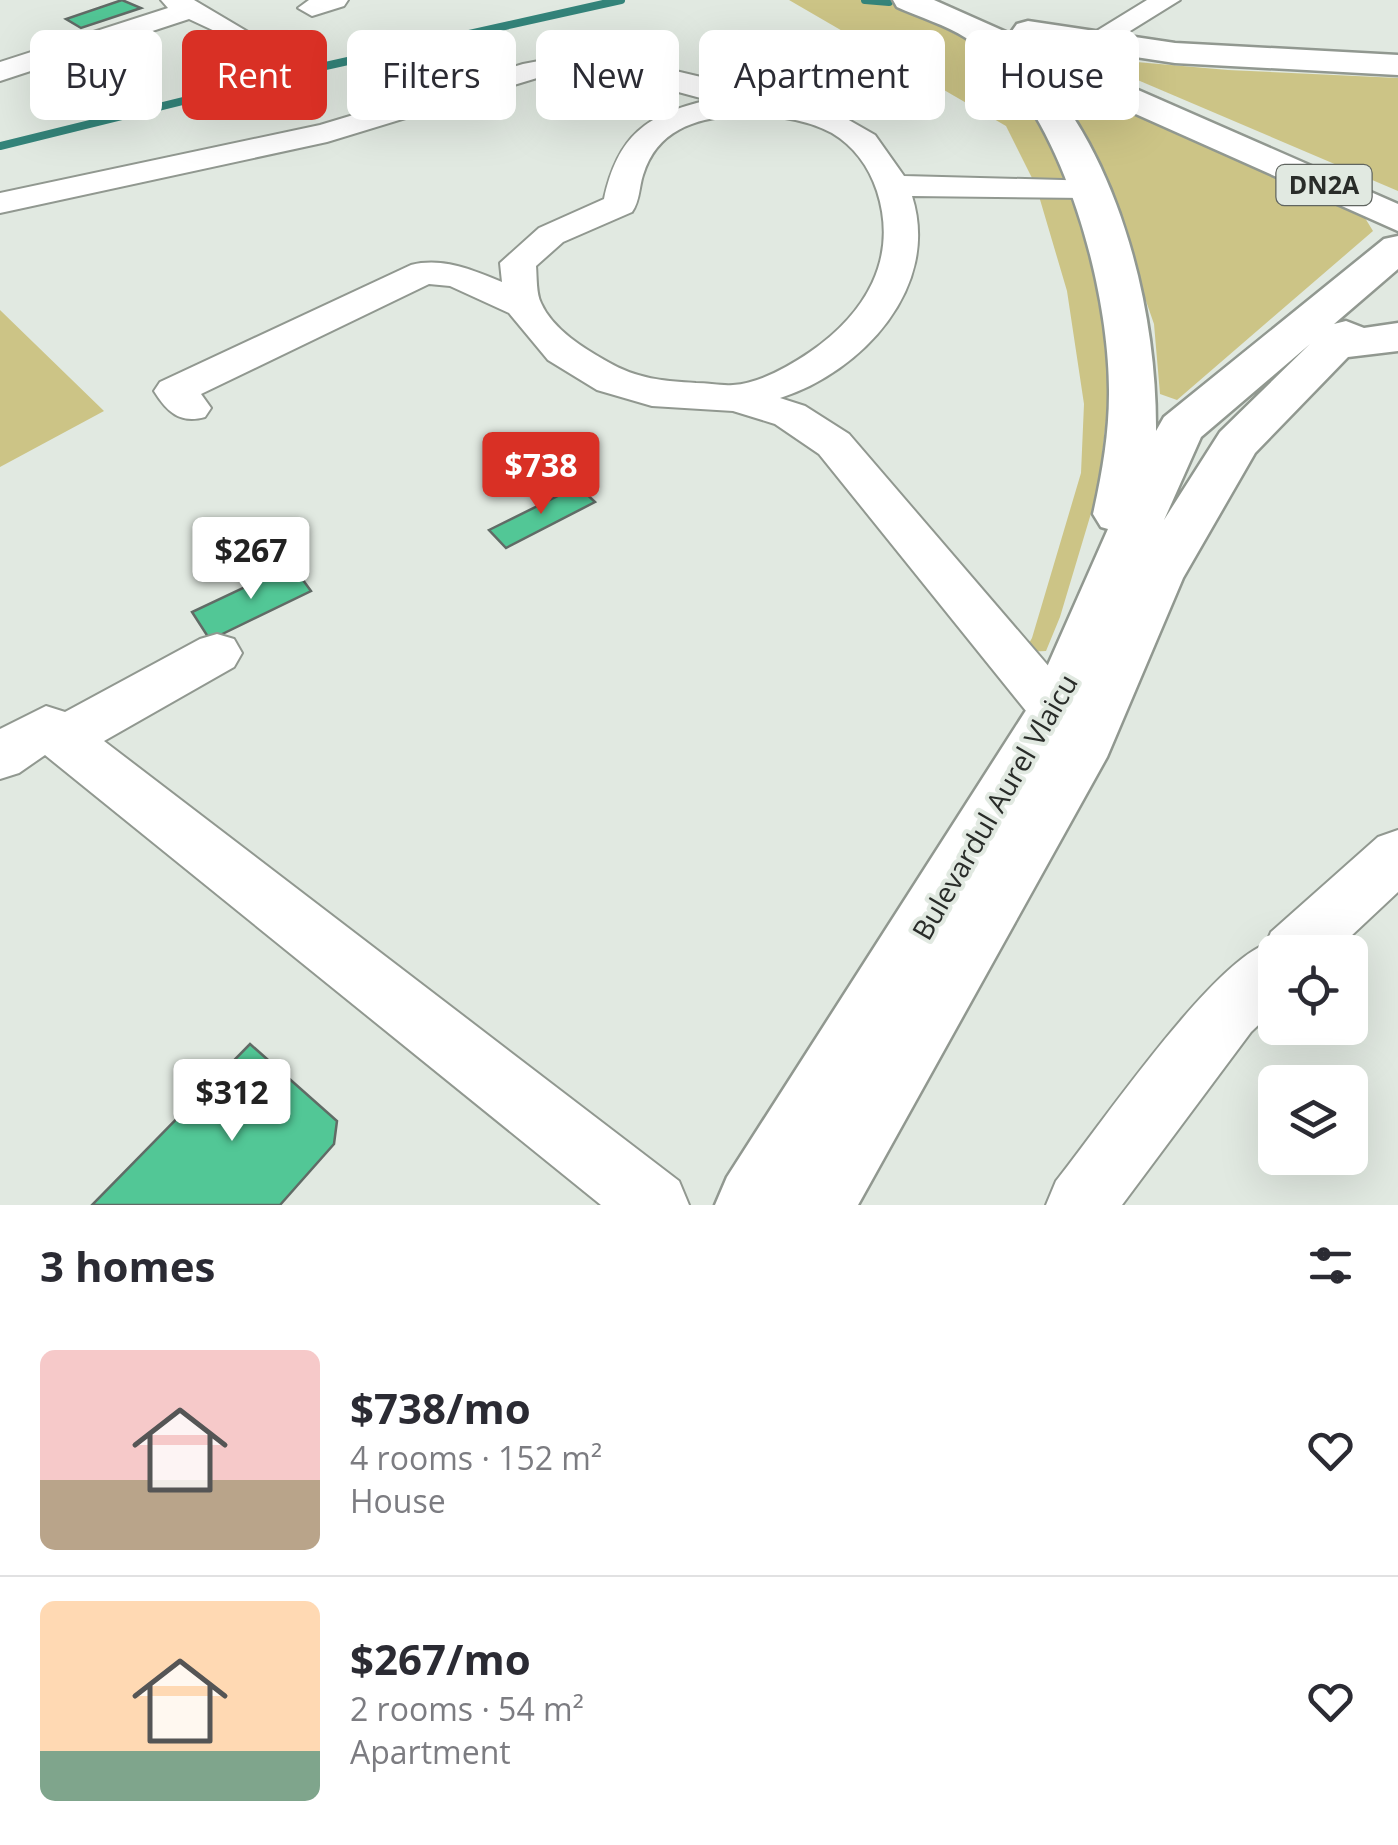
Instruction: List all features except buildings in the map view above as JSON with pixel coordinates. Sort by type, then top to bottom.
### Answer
[{"type":"main road","name":"DN2A","points":[[908,0],[983,24],[1398,198]]},
{"type":"main road","name":"DN2A","points":[[943,0],[983,24],[1398,219]]},
{"type":"main road","points":[[983,24],[1017,30]]},
{"type":"main road","points":[[983,24],[1064,130],[1088,188],[1124,302],[1134,360],[1134,421],[1127,479],[1094,628]]},
{"type":"main road","points":[[1139,48],[1269,61],[1398,65]]},
{"type":"main road","name":"Bulevardul Aurel Vlaicu","points":[[755,1205],[1057,712],[1157,476],[1182,428],[1398,248]]},
{"type":"main road","name":"Bulevardul Aurel Vlaicu","points":[[815,1205],[1086,739],[1157,576],[1237,443],[1331,346],[1398,293]]},
{"type":"main road","points":[[1331,346],[1398,337]]},
{"type":"street","points":[[1114,30],[1167,0]]},
{"type":"street","points":[[0,72],[182,4],[230,30]]},
{"type":"street","points":[[0,202],[327,133],[533,70],[576,62],[608,64],[699,86]]},
{"type":"street","points":[[522,305],[518,263],[551,235],[620,205],[625,176],[636,152],[662,126],[699,112]]},
{"type":"street","points":[[736,398],[800,376],[855,337],[895,277],[902,234],[894,186],[865,142],[831,120]]},
{"type":"street","points":[[894,186],[1088,188]]},
{"type":"street","points":[[191,408],[174,392],[424,273],[457,276],[522,305],[562,352],[610,381],[652,393],[736,398],[790,415],[834,444],[1057,712]]},
{"type":"street","points":[[62,739],[217,653]]},
{"type":"street","points":[[0,756],[46,727],[655,1205]]},
{"type":"street","points":[[1311,935],[1398,856]]},
{"type":"street","points":[[1080,1205],[1228,1011],[1258,984]]},
{"type":"shaded area","points":[[789,0],[886,0],[965,39],[965,102],[945,91],[945,30],[841,30]]},
{"type":"shaded area","points":[[1139,62],[1398,78],[1398,191],[1139,81]]},
{"type":"shaded area","points":[[1139,113],[1362,213],[1373,231],[1177,400],[1160,394],[1154,324],[1105,183],[1078,120],[1139,120]]},
{"type":"shaded area","points":[[996,120],[1044,120],[1048,126],[1110,293],[1108,403],[1098,490],[1046,651],[1024,652],[1032,638],[1081,473],[1084,404],[1067,291],[1036,186],[1006,126]]},
{"type":"shaded area","points":[[0,310],[104,411],[0,467]]},
{"type":"waterway","points":[[0,146],[321,67],[621,0]]},
{"type":"waterway","points":[[865,0],[889,2]]}]
